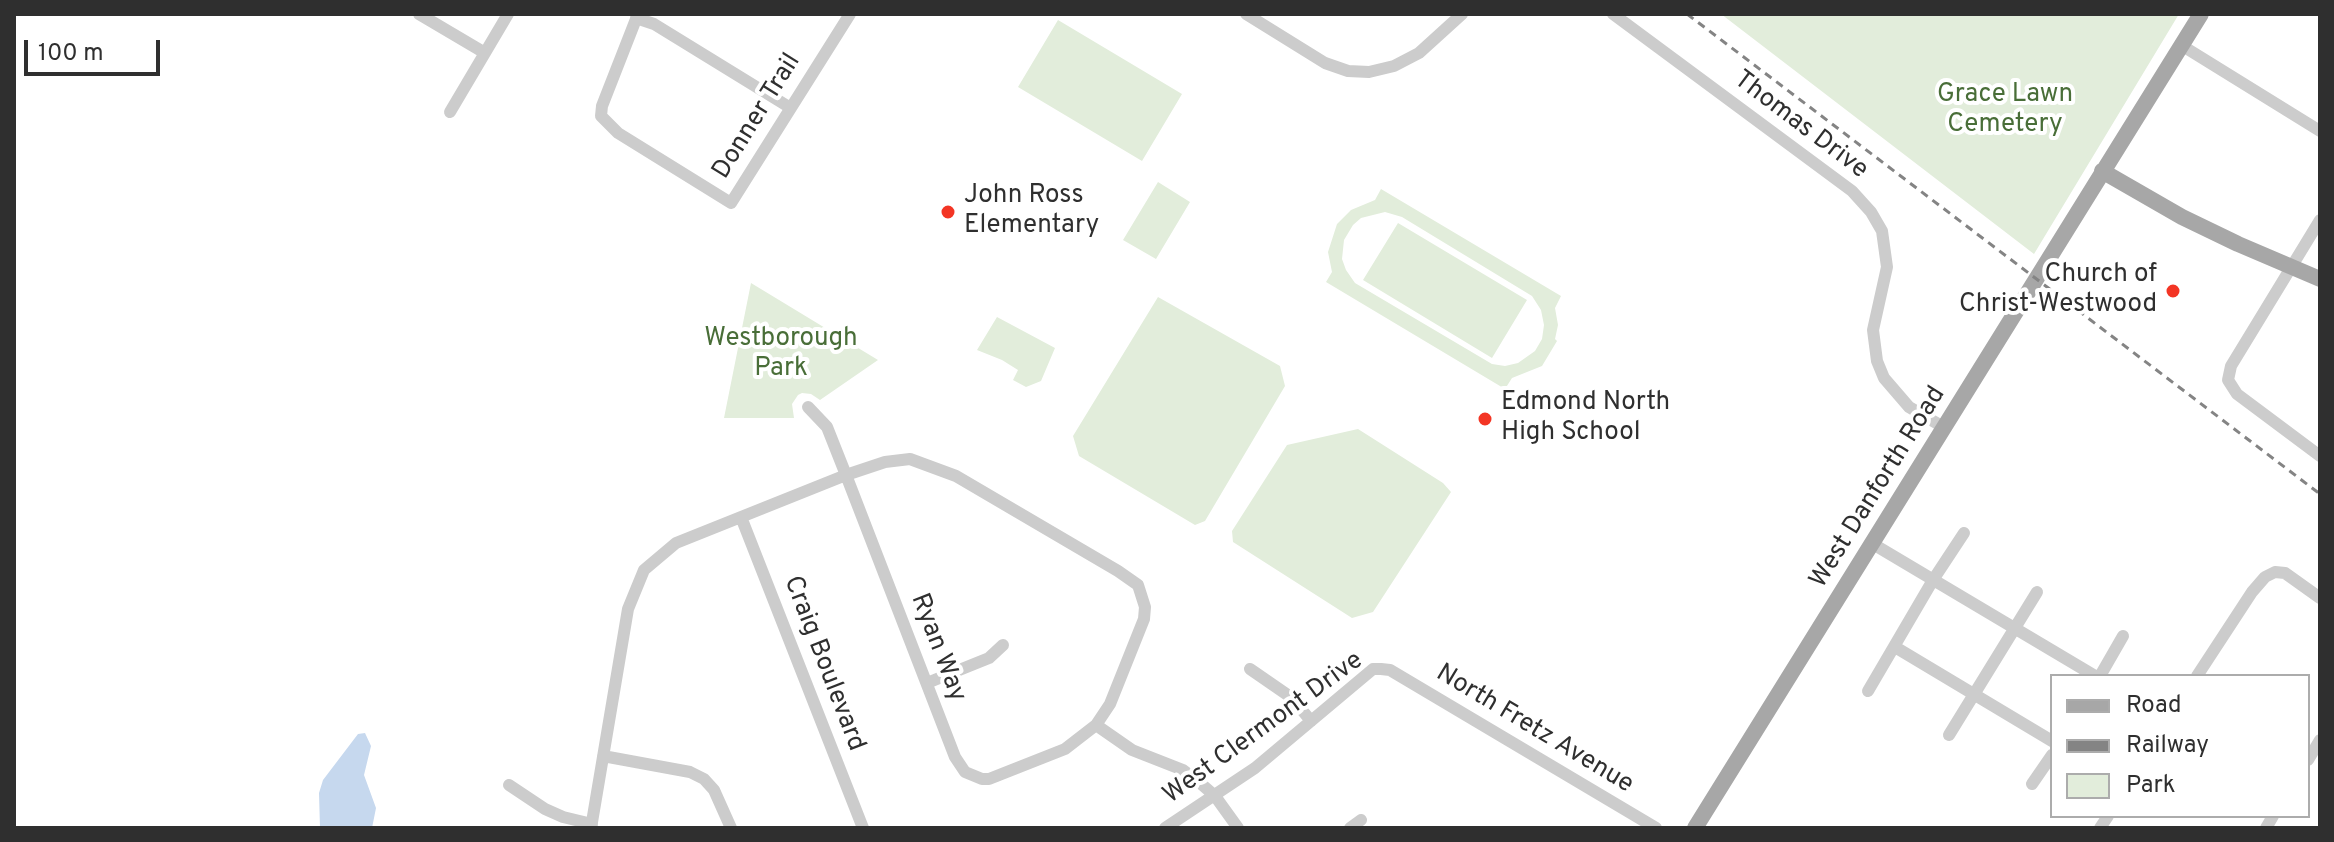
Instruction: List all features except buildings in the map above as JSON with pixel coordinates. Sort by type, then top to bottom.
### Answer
[{"type":"main road","name":"West Danforth Road","points":[[1695,828],[2201,14]]},
{"type":"main road","points":[[2102,171],[2182,217],[2320,279]]},
{"type":"street","points":[[419,14],[485,53]]},
{"type":"street","points":[[450,112],[508,14]]},
{"type":"street","name":"Donner Trail","points":[[637,16],[602,106],[601,116],[618,133],[731,203],[850,14]]},
{"type":"street","points":[[1246,14],[1325,63],[1348,71],[1369,72],[1394,66],[1419,53],[1462,14]]},
{"type":"street","name":"Thomas Drive","points":[[1613,14],[1852,191],[1871,212],[1882,231],[1887,267],[1873,330],[1877,361],[1884,378],[1901,399],[1945,428]]},
{"type":"street","points":[[637,16],[789,107]]},
{"type":"street","points":[[2181,45],[2320,131]]},
{"type":"street","points":[[2320,220],[2231,366],[2228,380],[2237,394],[2320,456]]},
{"type":"street","name":"Ryan Way","points":[[808,407],[827,427],[959,765],[965,772],[982,779],[1002,774],[1065,749],[1096,725]]},
{"type":"street","points":[[509,785],[545,809],[592,826],[628,609],[644,570],[676,543],[846,475],[885,462],[910,459],[956,476],[1138,585],[1145,607],[1144,619],[1110,704],[1096,725],[1132,750],[1183,770],[1215,796],[1238,828]]},
{"type":"street","name":"Craig Boulevard","points":[[741,517],[863,828]]},
{"type":"street","points":[[1868,691],[1964,533]]},
{"type":"street","points":[[1873,544],[2095,674]]},
{"type":"street","points":[[2198,674],[2265,577],[2275,572],[2285,573],[2320,598]]},
{"type":"street","points":[[1949,735],[2037,592]]},
{"type":"street","points":[[2099,674],[2123,636]]},
{"type":"street","points":[[927,683],[989,658],[1003,645]]},
{"type":"street","points":[[1895,647],[2050,740]]},
{"type":"street","points":[[1250,669],[1292,698],[1311,721]]},
{"type":"street","name":"West Clermont Drive","points":[[1165,828],[1255,768],[1373,669],[1390,670]]},
{"type":"street","name":"North Fretz Avenue","points":[[1390,670],[1656,828]]},
{"type":"street","points":[[603,756],[674,768],[704,779],[714,790],[731,828]]},
{"type":"street","points":[[2032,784],[2050,758]]},
{"type":"green space","name":"Grace Lawn Cemetery","points":[[1721,14],[2179,14],[2034,254]]},
{"type":"green space","points":[[1058,20],[1182,94],[1142,161],[1018,87]]},
{"type":"green space","points":[[1158,182],[1190,202],[1156,259],[1123,240]]},
{"type":"green space","points":[[1381,189],[1561,296],[1555,308],[1557,341],[1542,366],[1512,378],[1505,389],[1326,282],[1332,272],[1328,252],[1337,224],[1351,210],[1375,200]],"holes":[[[1385,212],[1402,217],[1532,296],[1541,310],[1544,325],[1542,339],[1535,351],[1518,363],[1505,366],[1492,364],[1355,283],[1342,259],[1344,240],[1353,225],[1361,218]]]},
{"type":"green space","points":[[1398,223],[1527,300],[1492,358],[1363,280]]},
{"type":"green space","name":"Westborough Park","points":[[751,283],[878,360],[820,400],[811,394],[798,395],[792,404],[794,418],[724,418]]},
{"type":"green space","points":[[1158,297],[1280,366],[1285,386],[1205,521],[1195,525],[1079,456],[1073,436]]},
{"type":"green space","points":[[997,317],[1055,348],[1041,381],[1026,387],[1013,380],[1018,370],[977,350]]},
{"type":"green space","points":[[1358,429],[1443,483],[1451,492],[1373,612],[1352,618],[1233,542],[1232,531],[1287,445]]},
{"type":"water","points":[[365,733],[371,746],[364,775],[376,808],[372,828],[320,828],[319,793],[323,780],[358,734]]},
{"type":"railway","points":[[1687,14],[2320,494]]},
{"type":"place","name":"John Ross Elementary","points":[[948,212]]},
{"type":"place","name":"Church of Christ-Westwood","points":[[2173,291]]},
{"type":"place","name":"Edmond North High School","points":[[1485,419]]}]
